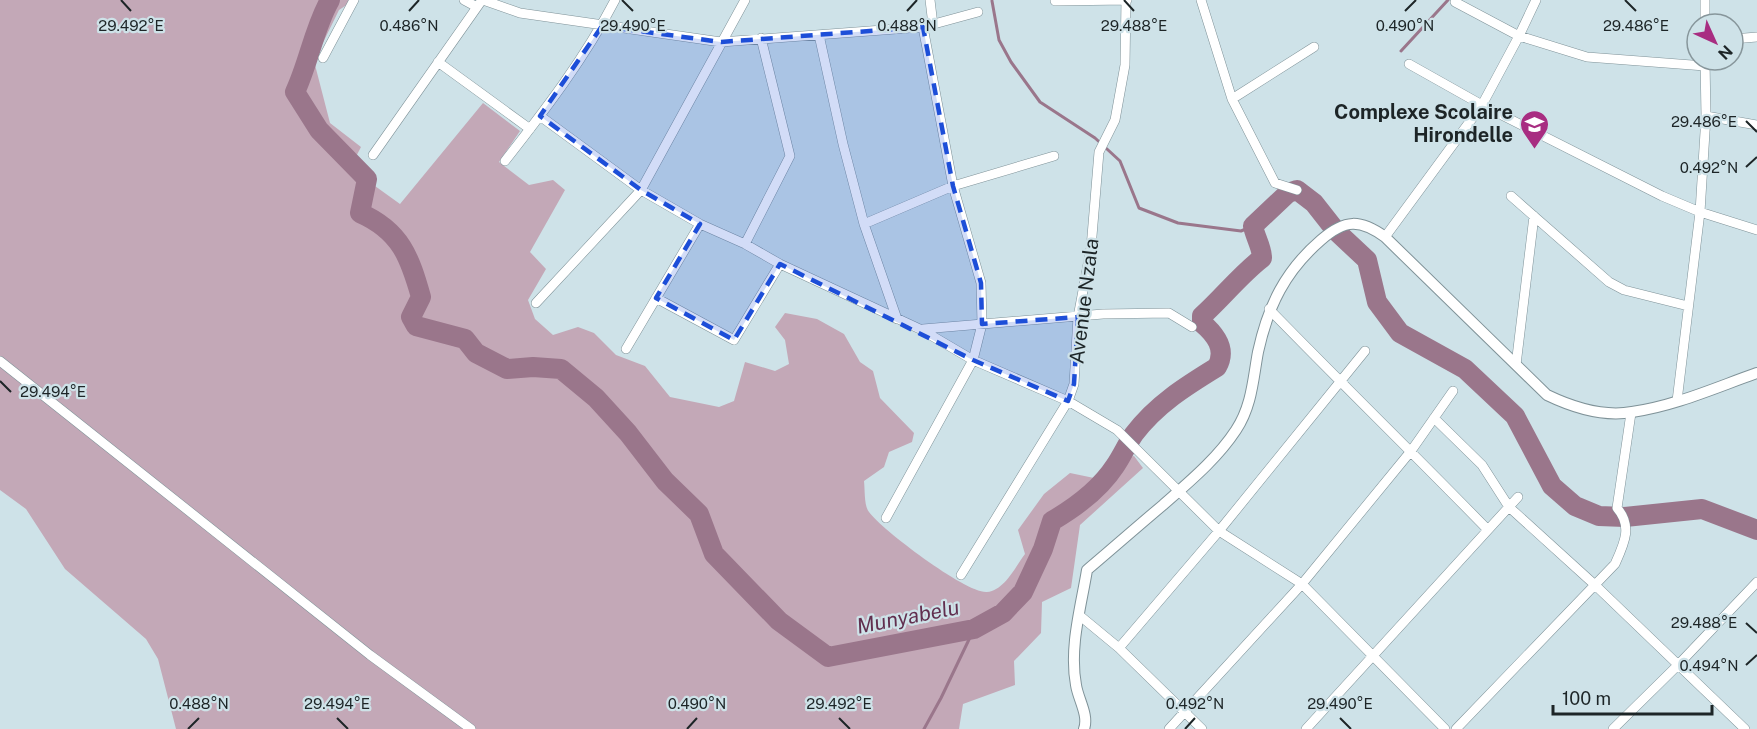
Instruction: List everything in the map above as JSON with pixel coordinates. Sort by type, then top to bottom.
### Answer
[{"type":"street","points":[[323,58],[354,0]]},
{"type":"street","points":[[464,0],[481,2],[520,13],[721,42],[928,26],[978,12]]},
{"type":"street","points":[[505,161],[540,116],[602,26],[615,0]]},
{"type":"street","points":[[536,303],[641,190],[745,0]]},
{"type":"street","points":[[886,518],[974,360],[982,324],[981,283],[953,186],[928,26],[930,0]]},
{"type":"street","points":[[1055,1],[1126,0]]},
{"type":"street","name":"Avenue Nzala","points":[[961,575],[1068,401],[1074,384],[1078,317],[1091,248],[1099,152],[1115,120],[1125,65],[1126,0]]},
{"type":"street","points":[[1201,0],[1232,99],[1275,183],[1297,190]]},
{"type":"street","points":[[1385,237],[1482,105],[1520,36],[1536,0]]},
{"type":"street","points":[[373,155],[481,2]]},
{"type":"street","points":[[1455,2],[1520,36],[1587,57],[1685,62]]},
{"type":"street","points":[[819,35],[843,144],[864,224],[897,319]]},
{"type":"street","points":[[746,244],[790,156],[761,38]]},
{"type":"street","points":[[1232,99],[1314,47]]},
{"type":"street","points":[[438,62],[530,129]]},
{"type":"street","points":[[1409,64],[1482,105],[1662,196],[1700,212],[1757,230]]},
{"type":"street","points":[[1677,401],[1700,212],[1706,116],[1705,72]]},
{"type":"street","points":[[540,116],[641,190],[700,224],[922,330],[974,360],[1068,401],[1117,430],[1219,531],[1302,584],[1445,729]]},
{"type":"street","points":[[1706,116],[1757,126]]},
{"type":"street","points":[[864,224],[953,186],[1054,156]]},
{"type":"street","points":[[1511,196],[1609,282],[1624,290],[1688,306]]},
{"type":"street","points":[[1516,365],[1534,216]]},
{"type":"street","points":[[626,350],[700,224]]},
{"type":"street","points":[[1084,729],[1087,721],[1078,697],[1072,666],[1088,570],[1179,491],[1223,448],[1238,428],[1252,395],[1258,352],[1269,309],[1292,268],[1327,235],[1341,226],[1358,224],[1369,226],[1385,237],[1547,395],[1568,405],[1593,411],[1631,413],[1677,401],[1757,373]]},
{"type":"street","points":[[656,298],[735,340],[780,264]]},
{"type":"street","points":[[1269,309],[1487,529]]},
{"type":"street","points":[[922,330],[1103,314],[1169,313],[1192,327]]},
{"type":"street","points":[[1119,648],[1219,531],[1365,351]]},
{"type":"street","points":[[0,361],[370,655],[471,729]]},
{"type":"street","points":[[1168,729],[1302,584],[1411,451],[1453,391]]},
{"type":"street","points":[[1456,729],[1615,564],[1625,541],[1625,517],[1617,508],[1631,413]]},
{"type":"street","points":[[1434,418],[1482,465],[1509,507],[1595,585],[1745,729]]},
{"type":"street","points":[[1306,729],[1518,497]]},
{"type":"street","points":[[1613,729],[1757,582]]},
{"type":"street","points":[[1079,615],[1119,648],[1202,729]]},
{"type":"highlighted area","points":[[602,26],[721,42],[923,27],[953,186],[981,283],[982,324],[1078,317],[1074,384],[1068,401],[973,360],[780,264],[734,340],[656,298],[700,224],[641,190],[540,116]]},
{"type":"shaded area","points":[[0,0],[354,0],[339,10],[314,61],[330,123],[361,147],[350,168],[400,204],[483,103],[520,131],[499,162],[529,185],[553,180],[565,190],[530,252],[546,269],[528,300],[535,319],[553,335],[578,327],[594,333],[616,355],[645,366],[670,397],[719,407],[734,401],[745,362],[775,371],[789,364],[785,340],[775,327],[785,313],[817,319],[844,334],[860,362],[873,371],[880,398],[914,433],[912,442],[889,452],[884,467],[864,481],[867,509],[877,521],[925,559],[977,590],[987,592],[993,590],[1009,577],[1025,554],[1018,530],[1044,494],[1070,473],[1094,478],[1115,461],[1134,456],[1143,468],[1080,525],[1071,588],[1042,602],[1041,633],[1014,661],[1015,685],[963,704],[959,729],[176,729],[158,659],[146,639],[65,569],[26,509],[0,490]]},
{"type":"waterway","name":"Munyabelu","points":[[330,0],[295,92],[319,130],[367,179],[360,213],[385,228],[402,247],[408,258],[421,297],[411,317],[416,326],[465,339],[476,353],[507,369],[533,367],[561,369],[596,398],[628,433],[665,481],[699,514],[714,554],[779,621],[828,657],[974,629],[1003,613],[1023,592],[1043,549],[1052,521],[1079,504],[1095,490],[1118,462],[1134,434],[1152,414],[1183,389],[1217,367],[1221,354],[1220,348],[1215,337],[1202,323],[1202,316],[1262,258],[1253,226],[1288,193],[1297,190],[1314,203],[1336,231],[1367,260],[1377,302],[1400,333],[1465,369],[1515,416],[1552,486],[1575,506],[1599,516],[1625,517],[1702,509],[1757,530]]},
{"type":"waterway","points":[[1401,51],[1448,0]]},
{"type":"waterway","points":[[992,1],[999,40],[1011,62],[1040,102],[1095,138],[1120,161],[1139,208],[1178,223],[1241,231],[1253,226]]},
{"type":"waterway","points":[[924,729],[974,629]]},
{"type":"place","name":"Complexe Scolaire Hirondelle","points":[[1534,150]]}]
